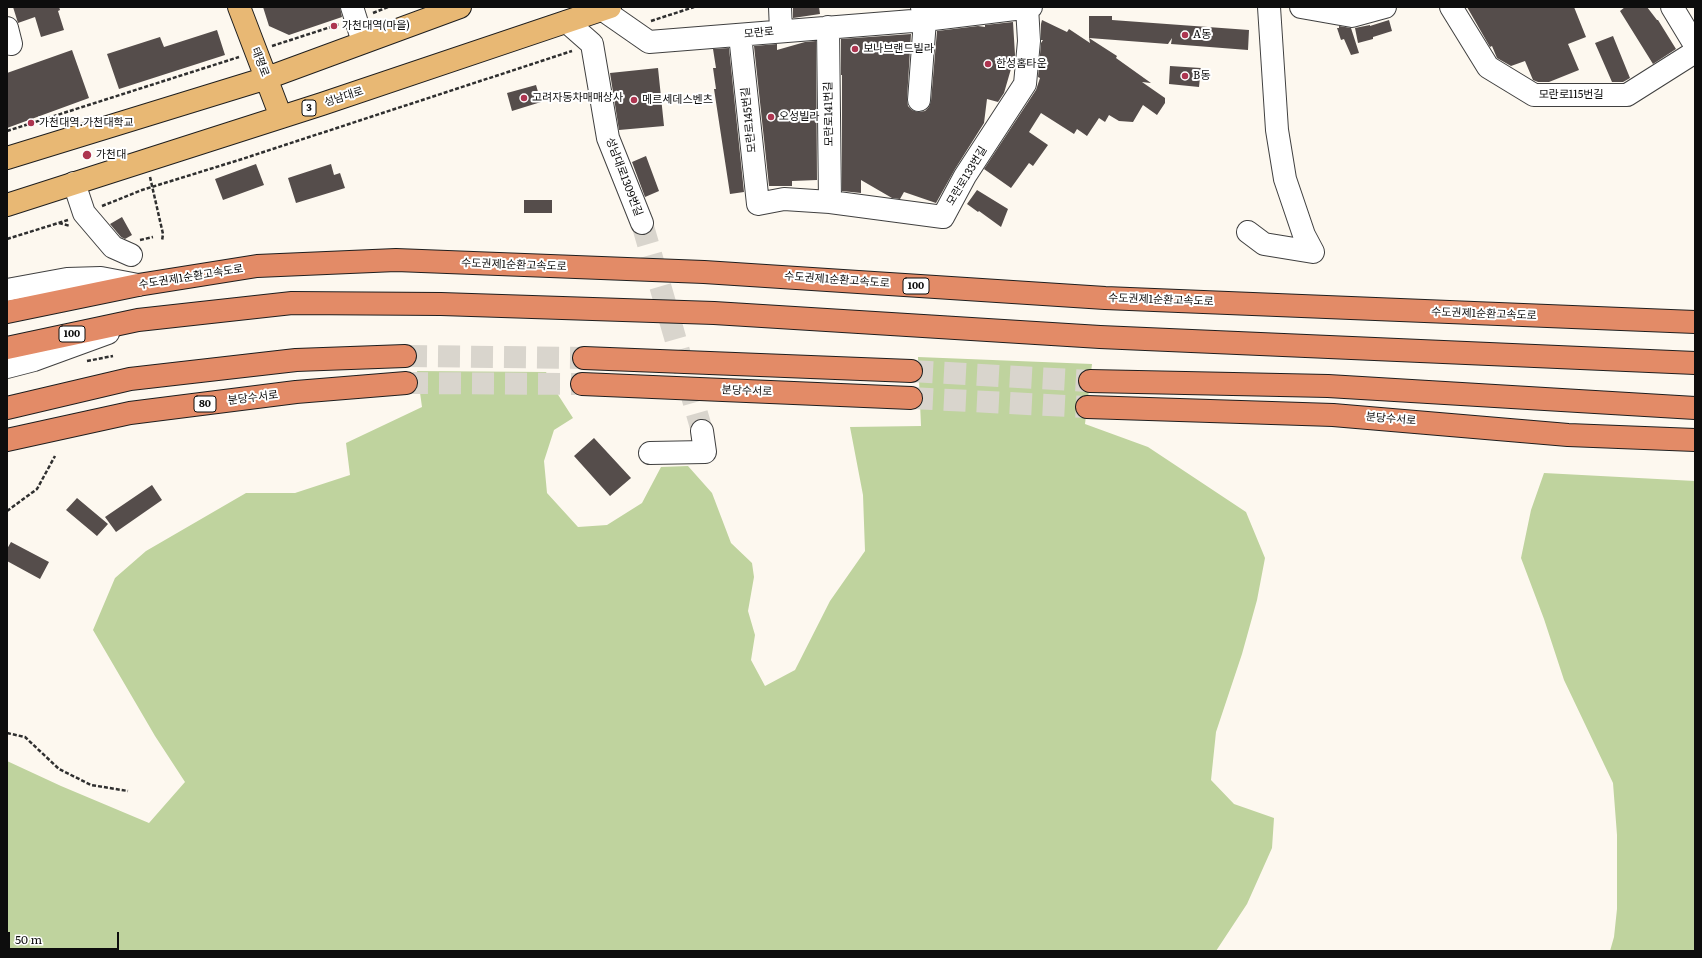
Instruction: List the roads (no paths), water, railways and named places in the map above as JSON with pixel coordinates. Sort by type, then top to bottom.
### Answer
[{"type":"highway","name":"수도권제1순환고속도로","points":[[7,312],[138,284],[258,266],[396,260],[704,272],[1105,298],[1695,322]]},
{"type":"highway","name":"100","points":[[7,348],[138,320],[292,303],[441,304],[714,313],[1100,337],[1695,364]]},
{"type":"highway","points":[[7,408],[130,379],[296,360],[405,356]]},
{"type":"highway","points":[[584,358],[911,371]]},
{"type":"highway","points":[[1090,381],[1328,386],[1695,408]]},
{"type":"highway","name":"분당수서로","points":[[7,440],[130,413],[296,392],[406,383]]},
{"type":"highway","name":"분당수서로","points":[[582,384],[911,398]]},
{"type":"highway","name":"분당수서로","points":[[1087,407],[1334,415],[1568,435],[1695,440]]},
{"type":"main road","name":"태평로","points":[[239,7],[281,117]]},
{"type":"main road","points":[[7,158],[267,78],[460,7]]},
{"type":"main road","name":"성남대로","points":[[7,205],[281,117],[607,8]]},
{"type":"street","points":[[780,7],[781,31]]},
{"type":"street","name":"모란로133번길","points":[[758,204],[784,199],[830,202],[943,217],[965,176],[1025,84],[1029,41],[1027,7]]},
{"type":"street","name":"모란로","points":[[607,8],[629,28],[649,42],[828,27],[923,13],[1031,7]]},
{"type":"street","points":[[1248,232],[1264,244],[1313,252],[1304,235],[1285,179],[1277,130],[1269,7]]},
{"type":"street","points":[[1301,7],[1352,16],[1385,7]]},
{"type":"street","name":"모란로115번길","points":[[1452,7],[1488,67],[1534,95],[1627,95],[1695,52]]},
{"type":"street","points":[[1672,7],[1695,44]]},
{"type":"street","points":[[353,13],[363,42]]},
{"type":"street","points":[[919,100],[923,13]]},
{"type":"street","name":"성남대로1309번길","points":[[568,22],[592,44],[608,138],[642,223]]},
{"type":"street","name":"모란로141번길","points":[[828,27],[830,202]]},
{"type":"street","name":"모란로145번길","points":[[740,35],[758,204]]},
{"type":"street","points":[[74,183],[84,213],[113,247],[135,248]]},
{"type":"street","points":[[7,290],[67,279],[101,278],[138,284]]},
{"type":"street","points":[[7,368],[95,339],[138,320]]},
{"type":"street","points":[[650,452],[705,452],[702,431]]},
{"type":"tunnel","points":[[642,223],[702,431]]},
{"type":"tunnel","points":[[405,356],[584,358]]},
{"type":"tunnel","points":[[911,371],[1090,381]]},
{"type":"tunnel","points":[[406,383],[582,384]]},
{"type":"tunnel","points":[[911,398],[1087,407]]},
{"type":"place","name":"가천대역(마을)","points":[[334,26]]},
{"type":"place","name":"A동","points":[[1185,35]]},
{"type":"place","name":"보나브랜드빌라","points":[[855,49]]},
{"type":"place","name":"한성홈타운","points":[[988,64]]},
{"type":"place","name":"B동","points":[[1185,76]]},
{"type":"place","name":"고려자동차매매상사","points":[[524,98]]},
{"type":"place","name":"메르세데스벤츠","points":[[634,100]]},
{"type":"place","name":"오성빌라","points":[[771,117]]},
{"type":"place","name":"가천대역.가천대학교","points":[[31,123]]},
{"type":"place","name":"가천대","points":[[87,155]]}]
